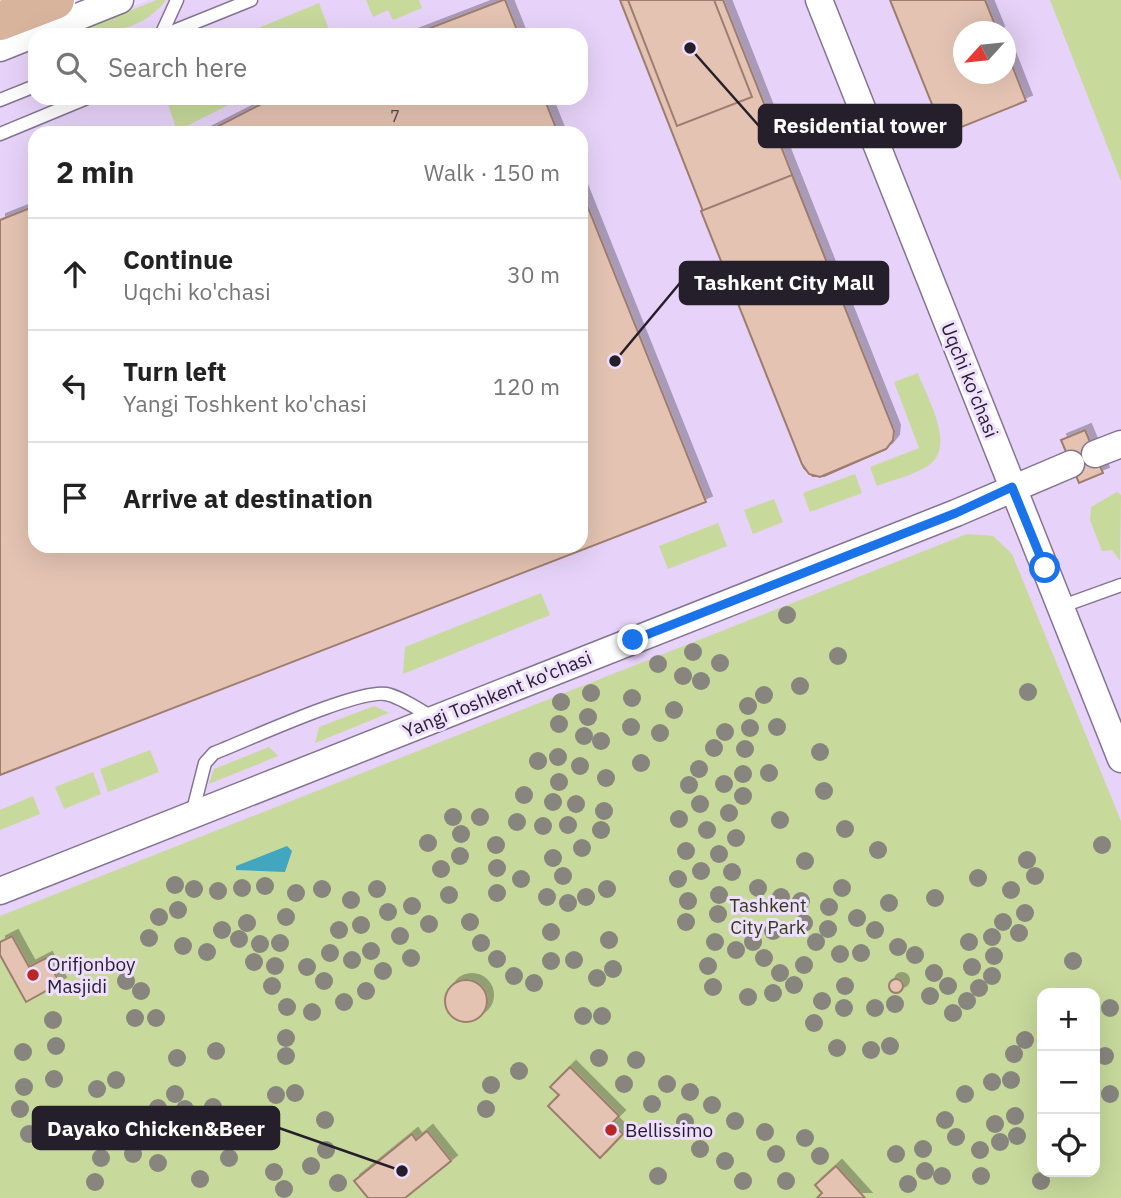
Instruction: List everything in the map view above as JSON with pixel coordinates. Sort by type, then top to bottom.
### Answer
[{"type":"main road","points":[[0,21],[55,0]]},
{"type":"street","points":[[50,28],[120,0]]},
{"type":"street","name":"Uqchi ko'chasi","points":[[819,0],[1121,759]]},
{"type":"street","points":[[0,48],[28,37]]},
{"type":"street","name":"Yangi Toshkent ko'chasi","points":[[0,891],[956,513],[1012,487],[1121,444]]},
{"type":"lane","points":[[166,28],[177,0]]},
{"type":"lane","points":[[181,28],[251,0]]},
{"type":"lane","points":[[0,100],[28,89]]},
{"type":"lane","points":[[0,134],[70,105]]},
{"type":"lane","points":[[1060,607],[1121,585]]},
{"type":"lane","points":[[192,814],[205,763],[214,753],[296,720],[368,693],[388,694],[435,718]]},
{"type":"shaded area","points":[[149,0],[1121,0],[1121,1198],[0,1198],[0,58],[28,47],[28,105],[588,105],[588,28],[77,28]]},
{"type":"green space","points":[[157,0],[166,0],[147,18],[125,28],[86,28]]},
{"type":"green space","points":[[366,0],[419,0],[422,8],[393,20],[388,10],[373,17]]},
{"type":"green space","points":[[1050,0],[1121,0],[1121,181]]},
{"type":"green space","points":[[319,3],[328,28],[258,28]]},
{"type":"green space","points":[[168,105],[228,105],[187,126],[175,126]]},
{"type":"green space","points":[[918,373],[937,420],[940,446],[937,457],[917,472],[877,486],[870,467],[919,448],[894,382]]},
{"type":"green space","points":[[855,474],[862,493],[810,512],[803,493]]},
{"type":"green space","points":[[1117,492],[1121,495],[1120,561],[1112,550],[1102,551],[1090,520],[1091,507]]},
{"type":"green space","points":[[774,499],[783,522],[753,534],[744,510]]},
{"type":"green space","points":[[718,523],[727,546],[668,569],[659,546]]},
{"type":"green space","name":"Tashkent City Park","points":[[967,534],[993,536],[1012,554],[1121,821],[1121,1198],[0,1198],[0,916]]},
{"type":"green space","points":[[541,593],[550,615],[403,674],[405,647]]},
{"type":"green space","points":[[374,706],[389,713],[315,743],[319,727]]},
{"type":"green space","points":[[269,747],[278,756],[209,784],[214,769]]},
{"type":"green space","points":[[150,750],[159,772],[108,792],[100,769]]},
{"type":"green space","points":[[93,772],[101,794],[64,809],[55,787]]},
{"type":"green space","points":[[33,796],[40,814],[0,830],[0,810]]},
{"type":"water","points":[[287,846],[292,851],[285,872],[236,870],[236,866]]},
{"type":"building","points":[[503,0],[516,28],[430,28]]},
{"type":"building","points":[[620,0],[723,0],[892,427],[893,440],[886,449],[824,476],[813,476],[804,468]]},
{"type":"building","points":[[628,0],[714,0],[752,97],[677,126]]},
{"type":"building","points":[[890,0],[985,0],[994,21],[953,21],[953,84],[1016,84],[1016,76],[1026,101],[944,134]]},
{"type":"building","points":[[259,105],[547,105],[555,126],[219,126]]},
{"type":"building","points":[[792,175],[894,431],[893,440],[886,449],[820,477],[809,474],[802,464],[701,211]]},
{"type":"building","points":[[588,207],[706,502],[588,548]]},
{"type":"building","points":[[28,209],[28,553],[574,553],[0,775],[0,220]]},
{"type":"building","points":[[1085,430],[1103,473],[1079,483],[1061,440]]},
{"type":"building","name":"Orifjonboy Masjidi","points":[[12,936],[29,967],[46,958],[60,983],[26,1002],[0,955],[0,942]]},
{"type":"building","points":[[896,979],[901,981],[901,991],[896,993],[891,991],[889,986],[891,981]]},
{"type":"building","points":[[466,980],[481,986],[487,1001],[481,1016],[466,1022],[451,1016],[445,1001],[451,986]]},
{"type":"building","points":[[570,1067],[619,1116],[612,1123],[623,1134],[600,1158],[548,1106],[559,1095],[550,1087]]},
{"type":"building","points":[[427,1131],[451,1161],[405,1198],[368,1198],[354,1181],[412,1134],[416,1140]]},
{"type":"building","points":[[836,1166],[865,1198],[817,1198],[822,1193],[815,1185]]},
{"type":"place","name":"Residential tower","points":[[690,48]]},
{"type":"place","name":"Tashkent City Mall","points":[[615,361]]},
{"type":"place","name":"Orifjonboy Masjidi","points":[[33,975]]},
{"type":"place","name":"Bellissimo","points":[[611,1130]]},
{"type":"place","name":"Dayako Chicken&Beer","points":[[402,1171]]},
{"type":"route","points":[[633,640],[956,513],[1012,487],[1045,568]]}]
